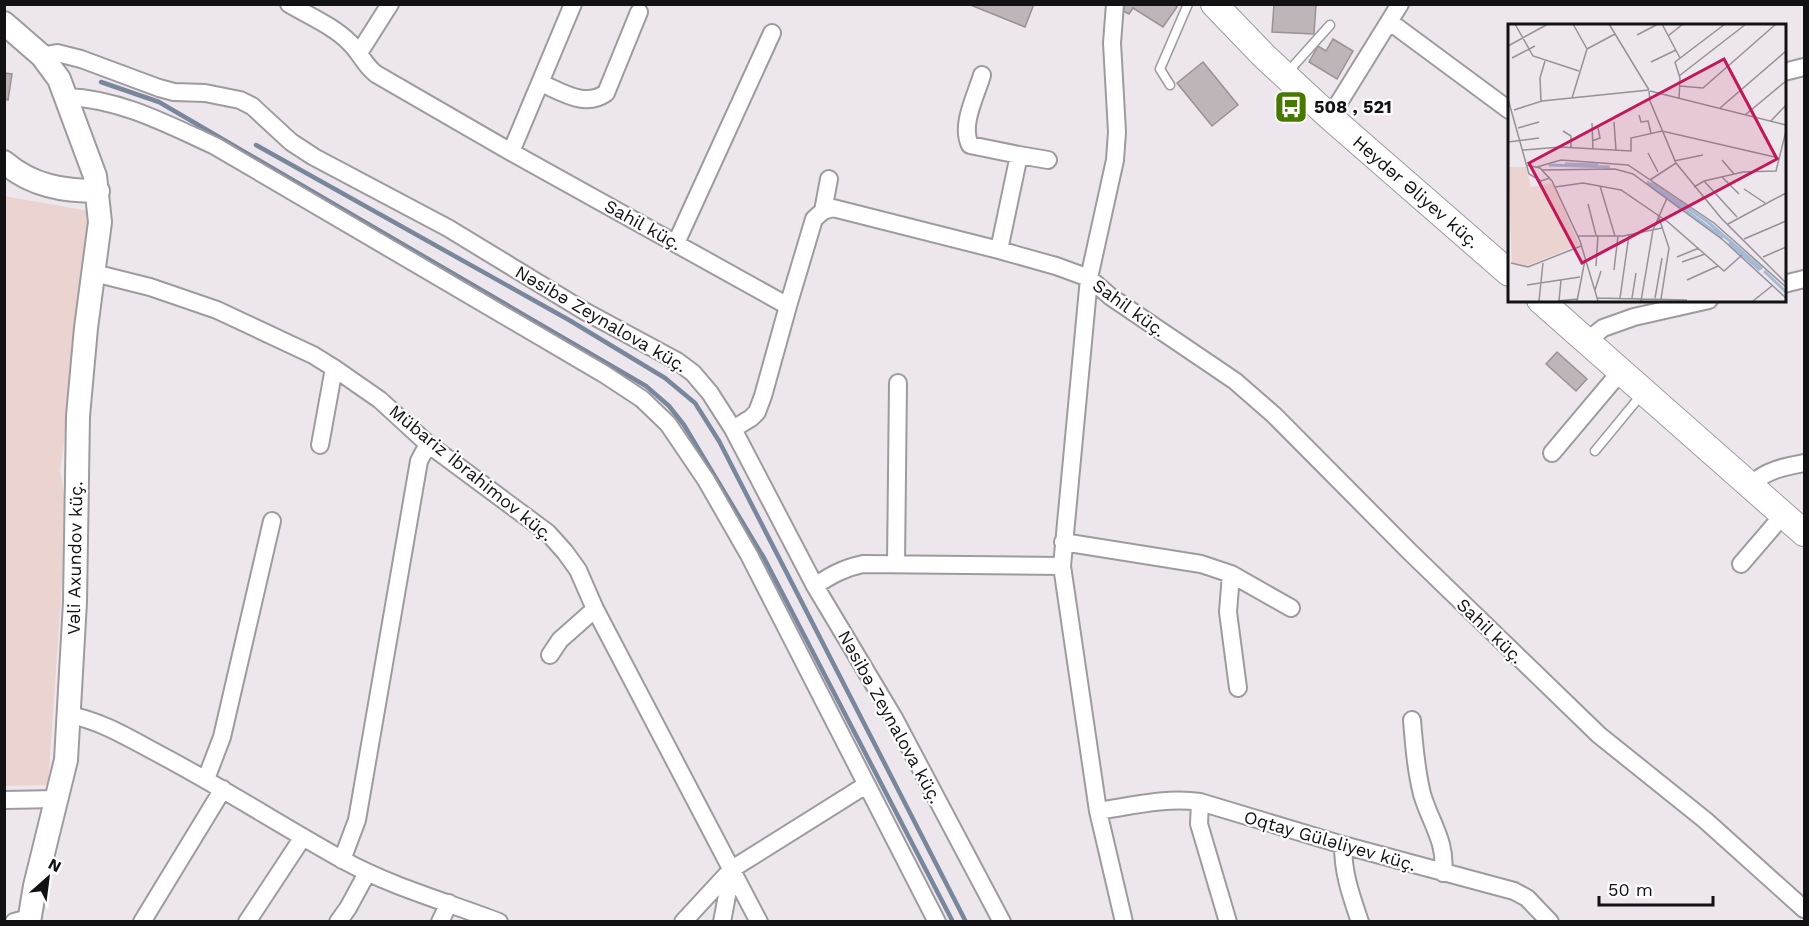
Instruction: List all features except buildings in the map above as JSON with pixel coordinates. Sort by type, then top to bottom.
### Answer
[{"type":"main road","name":"Heydər Əliyev küç.","points":[[1217,7],[1330,117],[1508,272]]},
{"type":"main road","points":[[1542,302],[1804,533]]},
{"type":"street","name":"Sahil küç.","points":[[289,4],[338,33],[359,53],[364,63],[376,74],[788,306]]},
{"type":"street","points":[[359,53],[390,4]]},
{"type":"street","points":[[512,152],[573,4]]},
{"type":"street","points":[[1115,4],[1112,43],[1117,132],[1114,160],[1089,278],[1062,566],[1098,811],[1124,921]]},
{"type":"street","points":[[1330,117],[1400,4]]},
{"type":"street","points":[[541,83],[579,100],[598,99],[606,93],[639,12]]},
{"type":"street","points":[[1390,22],[1508,109]]},
{"type":"street","name":"Vəli Axundov küç.","points":[[4,23],[42,56],[59,79],[67,96],[95,176],[100,233],[86,328],[78,426],[75,602],[66,760],[58,799],[24,920]]},
{"type":"street","points":[[676,243],[772,33]]},
{"type":"street","name":"Nəsibə Zeynalova küç.","points":[[42,56],[57,53],[81,59],[159,88],[174,92],[224,96],[252,106],[291,142],[314,157],[448,228],[586,312],[678,361],[693,373],[710,393],[733,429],[815,586],[894,718],[1002,921]]},
{"type":"street","points":[[1785,72],[1804,67]]},
{"type":"street","points":[[982,75],[966,126],[966,137],[970,145],[1048,160]]},
{"type":"street","points":[[67,96],[92,98],[112,103],[152,117],[215,146],[604,374],[642,399],[668,424],[712,490],[749,555],[937,921]]},
{"type":"street","points":[[999,250],[1019,155]]},
{"type":"street","points":[[4,162],[19,174],[41,185],[75,191],[98,191]]},
{"type":"street","points":[[733,429],[757,412],[814,219],[823,211],[829,179]]},
{"type":"street","name":"Sahil küç.","points":[[823,211],[833,208],[999,250],[1089,278],[1111,297],[1235,381],[1274,415],[1481,623],[1599,735],[1691,808],[1804,909]]},
{"type":"street","name":"Mübariz İbrahimov küç.","points":[[94,273],[150,287],[217,310],[313,354],[380,400],[428,444],[548,533],[578,570],[595,609],[759,921]]},
{"type":"street","points":[[1785,284],[1804,279]]},
{"type":"street","points":[[1587,341],[1604,328],[1634,317],[1700,302]]},
{"type":"street","points":[[320,445],[334,368]]},
{"type":"street","points":[[1552,453],[1621,371]]},
{"type":"street","points":[[896,564],[898,383]]},
{"type":"street","points":[[342,860],[357,820],[419,460],[428,444]]},
{"type":"street","points":[[1750,485],[1769,471],[1804,463]]},
{"type":"street","points":[[1741,564],[1784,514]]},
{"type":"street","points":[[206,779],[222,737],[272,521]]},
{"type":"street","points":[[1063,542],[1201,564],[1231,574],[1291,608]]},
{"type":"street","points":[[815,586],[847,567],[863,564],[1062,566]]},
{"type":"street","points":[[1231,574],[1228,612],[1238,688]]},
{"type":"street","points":[[550,654],[560,640],[595,609]]},
{"type":"street","points":[[70,715],[87,718],[105,726],[206,779],[367,873],[400,887],[500,921]]},
{"type":"street","points":[[1412,720],[1416,766],[1422,795],[1444,852],[1443,873]]},
{"type":"street","points":[[683,921],[732,868],[866,785]]},
{"type":"street","points":[[142,921],[223,789]]},
{"type":"street","points":[[4,800],[58,799]]},
{"type":"street","name":"Oqtay Güləliyev küç.","points":[[1098,811],[1150,803],[1186,800],[1200,802],[1343,845],[1514,891],[1527,898],[1550,921]]},
{"type":"street","points":[[1200,802],[1199,824],[1228,921]]},
{"type":"street","points":[[247,921],[303,837]]},
{"type":"street","points":[[1343,845],[1343,865],[1360,921]]},
{"type":"street","points":[[722,921],[732,868]]},
{"type":"street","points":[[338,921],[348,908],[367,873]]},
{"type":"street","points":[[440,921],[449,903]]},
{"type":"lane","points":[[1170,85],[1160,69],[1188,4]]},
{"type":"lane","points":[[1285,75],[1330,24]]},
{"type":"lane","points":[[1595,451],[1644,392]]},
{"type":"shaded area","points":[[4,196],[89,211],[96,233],[60,470],[67,512],[48,785],[5,786]]},
{"type":"waterway","points":[[101,82],[159,102],[646,386],[669,406],[684,425],[764,558],[953,922]]},
{"type":"waterway","points":[[256,145],[569,320],[665,378],[695,403],[719,441],[966,922]]},
{"type":"place","name":"508 , 521","points":[[1291,107]]}]
